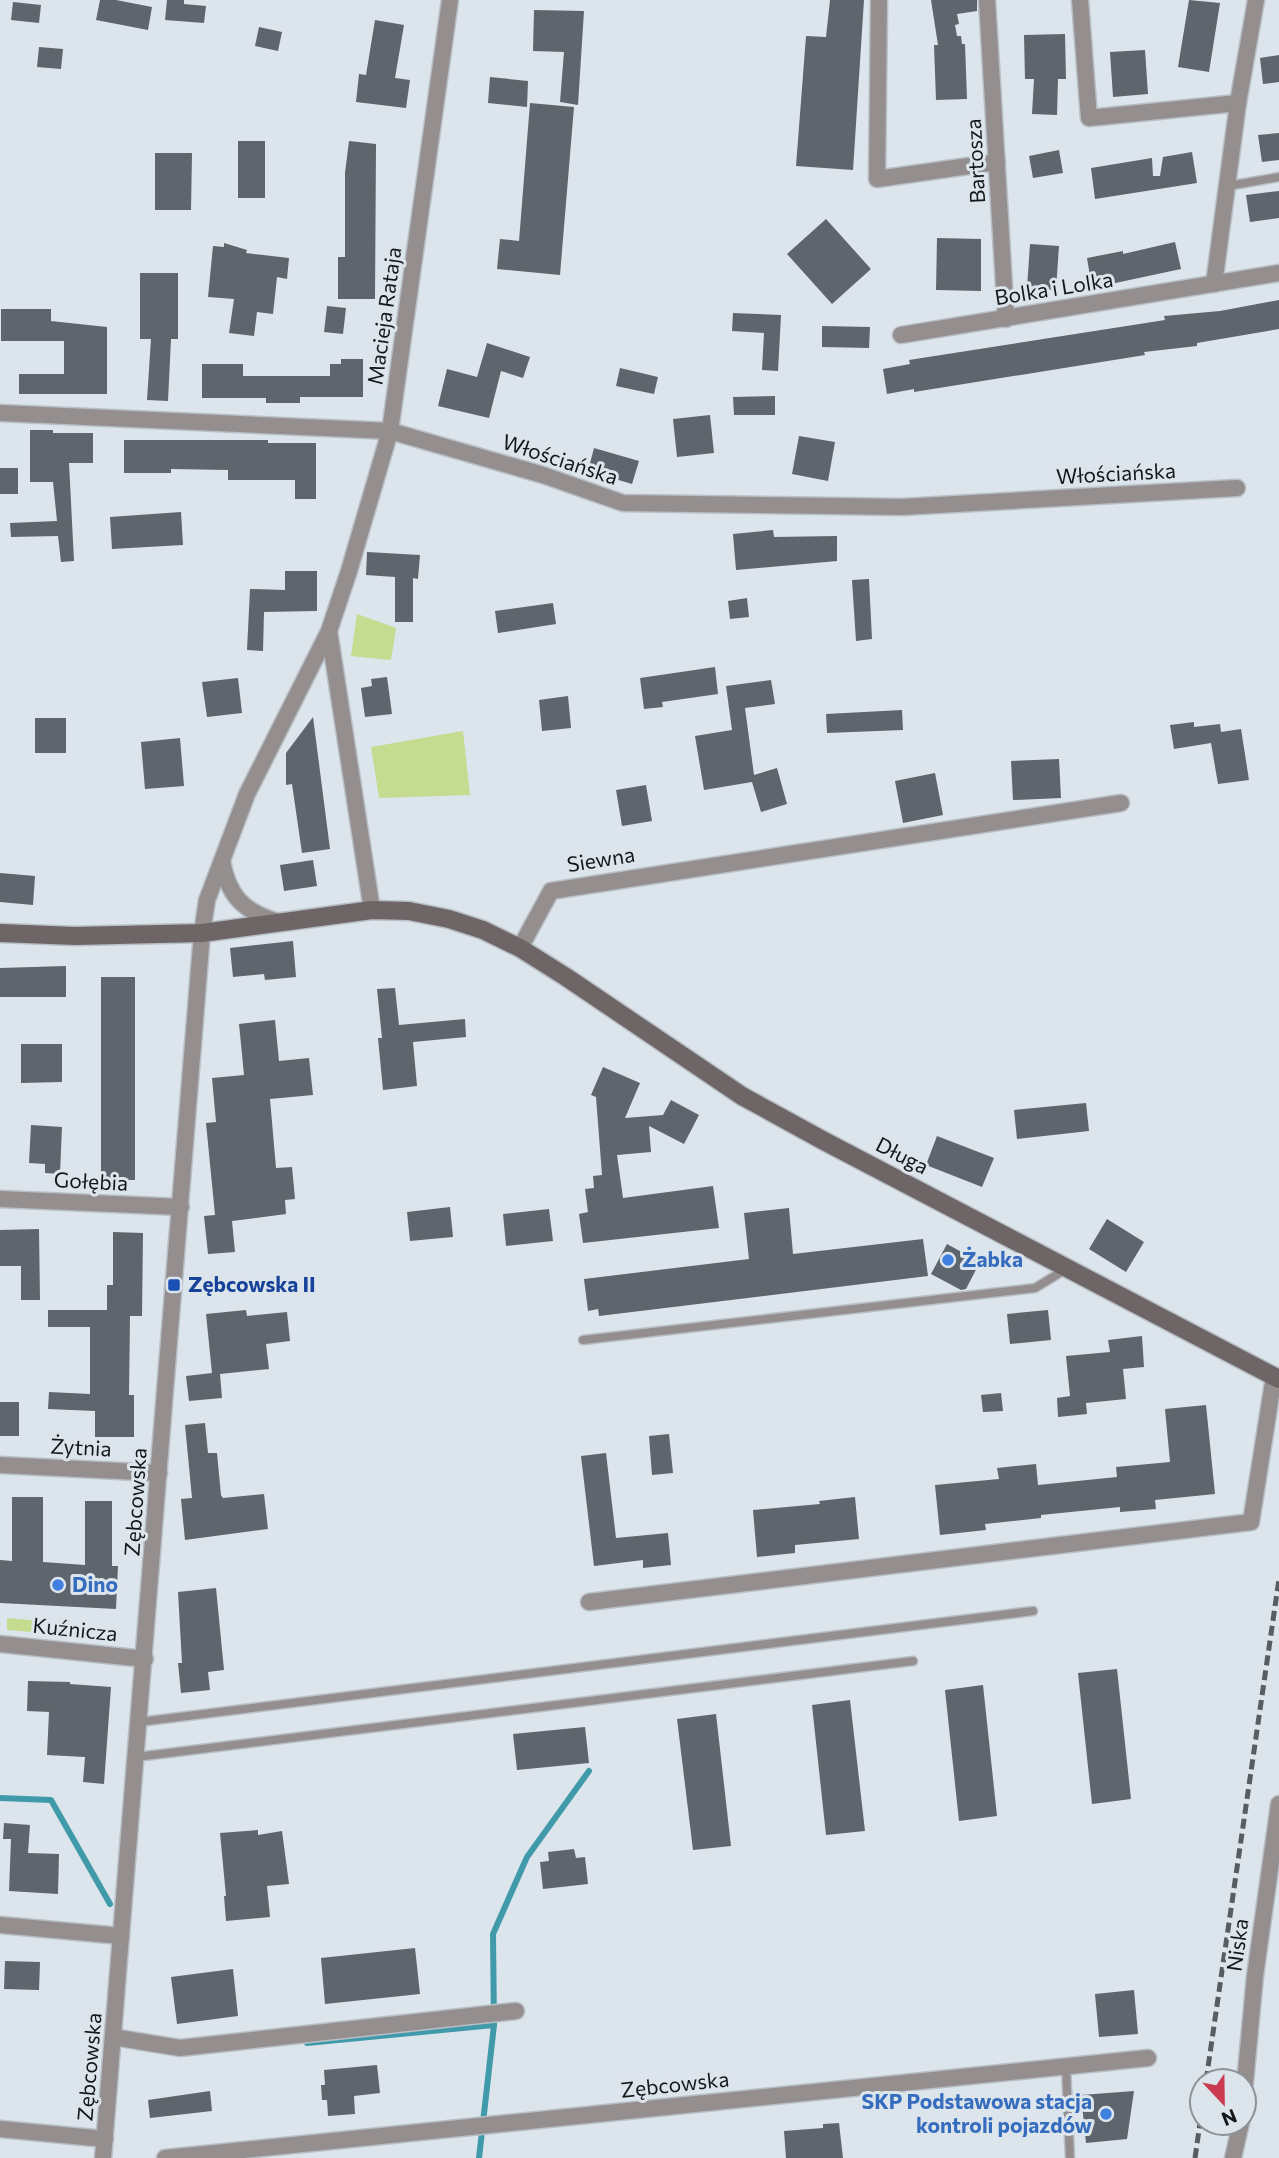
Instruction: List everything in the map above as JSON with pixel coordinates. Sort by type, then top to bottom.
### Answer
[{"type":"street","name":"Macieja Rataja","points":[[202,933],[207,900],[247,794],[328,631],[390,431],[450,0]]},
{"type":"street","points":[[879,0],[877,179],[997,162]]},
{"type":"street","name":"Bartosza","points":[[987,0],[1006,319]]},
{"type":"street","points":[[1080,0],[1089,118],[1238,103]]},
{"type":"street","points":[[1213,284],[1255,0]]},
{"type":"street","name":"Bolka i Lolka","points":[[901,335],[1279,273]]},
{"type":"street","name":"Włościańska","points":[[0,412],[390,431],[543,475],[623,503],[902,507],[1237,488]]},
{"type":"street","name":"Macieja Rataja","points":[[328,631],[372,910]]},
{"type":"street","name":"Siewna","points":[[520,948],[551,891],[1121,803]]},
{"type":"street","points":[[222,861],[225,879],[237,899],[257,915],[275,921]]},
{"type":"street","points":[[0,933],[75,936],[202,933],[275,921],[372,910],[409,911],[449,919],[483,930],[520,948]]},
{"type":"street","name":"Zębcowska","points":[[103,2158],[202,933]]},
{"type":"street","name":"Długa","points":[[520,948],[566,976],[742,1096],[1276,1378]]},
{"type":"street","name":"Gołębia","points":[[0,1199],[181,1207]]},
{"type":"street","points":[[589,1602],[1251,1522],[1276,1378]]},
{"type":"street","name":"Żytnia","points":[[0,1465],[159,1473]]},
{"type":"street","name":"Kuźnicza","points":[[0,1644],[145,1659]]},
{"type":"street","name":"Niska","points":[[1246,2067],[1255,1976],[1279,1804]]},
{"type":"street","points":[[0,1925],[121,1936]]},
{"type":"street","points":[[113,2037],[180,2048],[516,2011]]},
{"type":"street","name":"Zębcowska","points":[[166,2158],[1148,2058]]},
{"type":"street","points":[[0,2129],[105,2139]]},
{"type":"street","points":[[1233,2158],[1238,2137]]},
{"type":"lane","points":[[1228,186],[1279,177]]},
{"type":"lane","points":[[583,1340],[1035,1288],[1069,1268]]},
{"type":"lane","points":[[139,1722],[1033,1611]]},
{"type":"lane","points":[[136,1757],[913,1661]]},
{"type":"lane","points":[[1066,2067],[1070,2158]]},
{"type":"green space","points":[[357,614],[396,628],[391,660],[351,656]]},
{"type":"green space","points":[[463,731],[470,795],[379,798],[371,747]]},
{"type":"green space","points":[[7,1618],[41,1621],[43,1633],[7,1630]]},
{"type":"building","points":[[100,0],[116,0],[152,7],[148,30],[96,20]]},
{"type":"building","points":[[167,0],[184,0],[184,4],[206,6],[204,23],[165,20]]},
{"type":"building","points":[[830,0],[864,0],[853,170],[796,166],[806,36],[826,37]]},
{"type":"building","points":[[931,0],[977,0],[977,11],[957,14],[959,24],[955,25],[957,36],[961,36],[962,44],[965,44],[967,99],[936,100],[934,45],[938,45]]},
{"type":"building","points":[[1189,0],[1220,3],[1209,72],[1178,67]]},
{"type":"building","points":[[13,2],[41,5],[39,23],[11,20]]},
{"type":"building","points":[[534,10],[584,11],[578,105],[560,102],[564,52],[533,51]]},
{"type":"building","points":[[375,20],[404,25],[395,78],[410,80],[406,108],[356,102],[359,74],[366,75]]},
{"type":"building","points":[[259,27],[282,32],[278,51],[255,46]]},
{"type":"building","points":[[1065,34],[1066,79],[1058,79],[1057,115],[1032,114],[1034,79],[1025,79],[1024,35]]},
{"type":"building","points":[[39,47],[63,49],[61,69],[37,67]]},
{"type":"building","points":[[1145,50],[1148,94],[1113,97],[1110,52]]},
{"type":"building","points":[[1279,55],[1279,82],[1263,84],[1260,58]]},
{"type":"building","points":[[490,77],[528,81],[527,107],[488,103]]},
{"type":"building","points":[[530,103],[574,107],[560,275],[497,269],[500,239],[519,241]]},
{"type":"building","points":[[1279,133],[1279,160],[1262,162],[1258,135]]},
{"type":"building","points":[[238,141],[265,141],[265,198],[238,198]]},
{"type":"building","points":[[349,141],[376,144],[375,299],[338,299],[338,257],[345,257],[345,173]]},
{"type":"building","points":[[1059,150],[1063,173],[1033,178],[1029,156]]},
{"type":"building","points":[[1192,152],[1197,183],[1095,199],[1091,168],[1152,158],[1153,176],[1160,176],[1163,157]]},
{"type":"building","points":[[155,153],[192,153],[191,210],[155,210]]},
{"type":"building","points":[[1279,191],[1279,218],[1250,222],[1246,195]]},
{"type":"building","points":[[826,219],[871,269],[832,304],[787,254]]},
{"type":"building","points":[[937,238],[981,239],[981,291],[936,290]]},
{"type":"building","points":[[1175,242],[1181,269],[1092,288],[1087,258],[1123,251],[1123,254]]},
{"type":"building","points":[[224,243],[247,250],[246,253],[289,258],[287,279],[277,277],[273,314],[257,312],[254,336],[229,333],[234,299],[208,297],[213,246],[224,247]]},
{"type":"building","points":[[1030,244],[1059,246],[1056,290],[1027,288]]},
{"type":"building","points":[[140,273],[178,273],[178,339],[171,339],[168,401],[147,400],[151,339],[140,339]]},
{"type":"building","points":[[1279,300],[1279,329],[1197,343],[1197,346],[1144,352],[1145,355],[887,394],[883,369],[910,364],[909,360],[1165,320],[1164,316],[1220,311]]},
{"type":"building","points":[[327,306],[346,308],[343,334],[324,332]]},
{"type":"building","points":[[1,309],[51,309],[51,321],[107,327],[107,394],[19,394],[19,374],[64,374],[64,341],[1,341]]},
{"type":"building","points":[[733,313],[781,315],[778,371],[762,370],[764,333],[732,331]]},
{"type":"building","points":[[822,326],[870,327],[869,348],[822,347]]},
{"type":"building","points":[[487,343],[530,357],[523,378],[501,371],[489,418],[438,406],[447,369],[477,377]]},
{"type":"building","points":[[341,359],[363,359],[363,397],[300,397],[300,403],[266,403],[266,398],[202,398],[202,364],[243,364],[243,376],[330,376],[330,364],[341,364]]},
{"type":"building","points":[[620,368],[658,377],[654,394],[616,386]]},
{"type":"building","points":[[775,396],[775,415],[734,415],[733,397]]},
{"type":"building","points":[[710,415],[714,453],[677,457],[673,419]]},
{"type":"building","points":[[30,430],[93,433],[93,463],[69,463],[74,561],[61,562],[58,536],[11,537],[10,523],[57,521],[53,482],[30,482]]},
{"type":"building","points":[[799,436],[835,442],[828,481],[792,474]]},
{"type":"building","points":[[124,440],[268,440],[268,443],[316,443],[316,499],[295,499],[295,480],[228,480],[228,470],[171,469],[171,473],[124,473]]},
{"type":"building","points":[[594,448],[639,461],[632,484],[588,471]]},
{"type":"building","points":[[0,468],[18,468],[18,494],[0,494]]},
{"type":"building","points":[[181,512],[183,545],[112,549],[110,517]]},
{"type":"building","points":[[773,530],[774,537],[837,536],[837,561],[736,570],[733,534]]},
{"type":"building","points":[[367,552],[420,555],[418,579],[413,578],[413,622],[395,622],[395,577],[366,575]]},
{"type":"building","points":[[285,571],[317,571],[317,611],[264,612],[263,651],[247,650],[250,589],[285,590]]},
{"type":"building","points":[[869,579],[872,639],[856,641],[852,580]]},
{"type":"building","points":[[747,598],[749,617],[730,619],[728,601]]},
{"type":"building","points":[[553,603],[556,624],[498,633],[495,611]]},
{"type":"building","points":[[715,667],[718,694],[662,702],[663,707],[644,709],[640,678]]},
{"type":"building","points":[[387,677],[392,714],[365,717],[361,688],[372,686],[371,679]]},
{"type":"building","points":[[238,678],[242,713],[207,717],[202,682]]},
{"type":"building","points":[[771,680],[775,704],[745,708],[754,775],[777,768],[787,804],[761,812],[752,782],[704,790],[695,736],[732,730],[726,686]]},
{"type":"building","points":[[568,696],[571,728],[542,731],[539,700]]},
{"type":"building","points":[[902,710],[903,730],[827,733],[826,714]]},
{"type":"building","points":[[313,717],[330,849],[302,853],[292,784],[286,785],[286,753]]},
{"type":"building","points":[[35,718],[66,718],[66,753],[35,753]]},
{"type":"building","points":[[1194,722],[1194,727],[1220,724],[1221,732],[1241,729],[1249,780],[1218,784],[1211,743],[1174,749],[1170,725]]},
{"type":"building","points":[[180,738],[184,786],[145,789],[141,742]]},
{"type":"building","points":[[1059,759],[1061,798],[1013,800],[1011,761]]},
{"type":"building","points":[[935,773],[943,815],[903,823],[895,781]]},
{"type":"building","points":[[646,785],[652,821],[622,826],[616,790]]},
{"type":"building","points":[[313,860],[317,886],[284,891],[280,865]]},
{"type":"building","points":[[0,873],[35,876],[33,905],[0,902]]},
{"type":"building","points":[[293,941],[296,977],[265,980],[264,974],[233,977],[230,948]]},
{"type":"building","points":[[66,966],[66,997],[0,997],[0,968]]},
{"type":"building","points":[[101,977],[135,977],[135,1180],[101,1180]]},
{"type":"building","points":[[395,988],[399,1025],[465,1019],[466,1037],[413,1042],[417,1086],[383,1090],[377,989]]},
{"type":"building","points":[[275,1020],[279,1061],[309,1058],[313,1095],[270,1099],[276,1168],[292,1167],[295,1199],[285,1200],[286,1214],[232,1221],[235,1252],[208,1254],[204,1216],[215,1215],[206,1123],[216,1122],[212,1078],[244,1075],[239,1024]]},
{"type":"building","points":[[21,1044],[62,1044],[62,1082],[21,1083]]},
{"type":"building","points":[[603,1067],[640,1083],[625,1118],[663,1115],[671,1100],[699,1115],[684,1144],[649,1126],[651,1152],[617,1155],[623,1198],[713,1186],[719,1228],[583,1243],[579,1214],[588,1212],[585,1189],[594,1188],[593,1176],[602,1175],[596,1097],[591,1095]]},
{"type":"building","points":[[1086,1103],[1089,1131],[1017,1139],[1014,1110]]},
{"type":"building","points":[[31,1125],[62,1127],[60,1174],[45,1173],[45,1164],[29,1163]]},
{"type":"building","points":[[937,1136],[994,1158],[982,1187],[926,1165]]},
{"type":"building","points":[[450,1207],[453,1237],[410,1241],[407,1212]]},
{"type":"building","points":[[789,1208],[793,1254],[923,1239],[928,1276],[599,1316],[598,1309],[588,1311],[584,1279],[749,1259],[744,1213]]},
{"type":"building","points":[[549,1209],[553,1241],[506,1246],[503,1214]]},
{"type":"building","points":[[1107,1219],[1144,1242],[1126,1272],[1089,1249]]},
{"type":"building","points":[[39,1229],[40,1300],[21,1300],[21,1266],[0,1266],[0,1230]]},
{"type":"building","points":[[113,1232],[143,1233],[142,1316],[130,1316],[129,1395],[134,1395],[134,1437],[95,1437],[95,1411],[48,1409],[49,1392],[90,1394],[90,1327],[48,1327],[48,1310],[107,1310],[107,1285],[113,1285]]},
{"type":"building","points":[[947,1244],[980,1262],[966,1289],[961,1290],[931,1274]]},
{"type":"building","points":[[246,1310],[247,1316],[287,1312],[290,1341],[266,1344],[269,1369],[220,1374],[222,1398],[189,1401],[186,1376],[212,1373],[206,1314]]},
{"type":"building","points":[[1048,1310],[1051,1340],[1010,1344],[1007,1314]]},
{"type":"building","points":[[1142,1336],[1144,1367],[1123,1369],[1126,1399],[1086,1403],[1087,1414],[1058,1417],[1057,1398],[1070,1396],[1066,1356],[1110,1352],[1108,1340]]},
{"type":"building","points":[[1001,1393],[1003,1411],[983,1412],[981,1395]]},
{"type":"building","points":[[0,1402],[19,1402],[19,1436],[0,1436]]},
{"type":"building","points":[[1206,1405],[1215,1494],[1155,1500],[1156,1509],[1120,1512],[1120,1507],[1041,1515],[1041,1518],[985,1524],[986,1530],[940,1535],[935,1485],[999,1479],[997,1468],[1036,1464],[1038,1485],[1117,1477],[1116,1467],[1170,1462],[1165,1409]]},
{"type":"building","points":[[205,1423],[208,1453],[217,1453],[221,1495],[223,1498],[264,1494],[268,1529],[185,1540],[181,1499],[192,1498],[185,1425]]},
{"type":"building","points":[[669,1434],[673,1473],[652,1475],[649,1436]]},
{"type":"building","points":[[606,1453],[616,1538],[668,1533],[671,1565],[643,1568],[643,1560],[594,1566],[581,1456]]},
{"type":"building","points":[[12,1497],[43,1497],[43,1562],[85,1565],[85,1501],[112,1501],[112,1566],[118,1566],[116,1609],[0,1603],[0,1560],[12,1561]]},
{"type":"building","points":[[855,1497],[859,1539],[795,1545],[795,1553],[757,1557],[753,1510],[820,1504],[819,1501]]},
{"type":"building","points":[[216,1588],[224,1670],[208,1672],[210,1690],[181,1693],[178,1663],[182,1663],[178,1592]]},
{"type":"building","points":[[1117,1669],[1131,1799],[1092,1804],[1078,1673]]},
{"type":"building","points":[[28,1681],[111,1687],[104,1784],[83,1782],[85,1757],[47,1755],[49,1712],[27,1711]]},
{"type":"building","points":[[983,1685],[997,1816],[959,1821],[945,1690]]},
{"type":"building","points":[[850,1700],[865,1831],[826,1835],[812,1705]]},
{"type":"building","points":[[716,1714],[731,1846],[693,1850],[677,1719]]},
{"type":"building","points":[[585,1727],[589,1763],[517,1770],[513,1734]]},
{"type":"building","points":[[4,1823],[30,1825],[28,1853],[59,1854],[58,1894],[9,1891],[11,1839],[3,1839]]},
{"type":"building","points":[[258,1830],[258,1835],[282,1831],[289,1884],[267,1886],[270,1917],[226,1921],[220,1833]]},
{"type":"building","points":[[574,1849],[576,1858],[585,1857],[588,1884],[543,1889],[540,1862],[549,1861],[548,1852]]},
{"type":"building","points":[[415,1948],[420,1994],[325,2004],[321,1958]]},
{"type":"building","points":[[5,1961],[40,1962],[39,1990],[4,1989]]},
{"type":"building","points":[[233,1969],[238,2016],[177,2024],[171,1977]]},
{"type":"building","points":[[1134,1990],[1138,2034],[1099,2037],[1095,1994]]},
{"type":"building","points":[[377,2065],[380,2093],[354,2096],[355,2114],[328,2116],[327,2100],[322,2100],[324,2070]]},
{"type":"building","points":[[210,2091],[212,2111],[150,2118],[148,2100]]},
{"type":"building","points":[[1134,2091],[1127,2139],[1086,2143],[1081,2095]]},
{"type":"building","points":[[839,2123],[843,2158],[786,2158],[784,2131],[823,2128],[823,2124]]},
{"type":"waterway","points":[[307,2043],[494,2025],[493,1934],[527,1857],[589,1771]]},
{"type":"waterway","points":[[0,1798],[51,1800],[110,1904]]},
{"type":"waterway","points":[[479,2158],[494,2025]]},
{"type":"railway","points":[[1208,2067],[1279,1579]]},
{"type":"railway","points":[[1195,2158],[1198,2137]]},
{"type":"place","name":"Żabka","points":[[948,1260]]},
{"type":"place","name":"Zębcowska II","points":[[174,1285]]},
{"type":"place","name":"Dino","points":[[58,1585]]},
{"type":"place","name":"SKP Podstawowa stacja kontroli pojazdów","points":[[1106,2114]]}]
